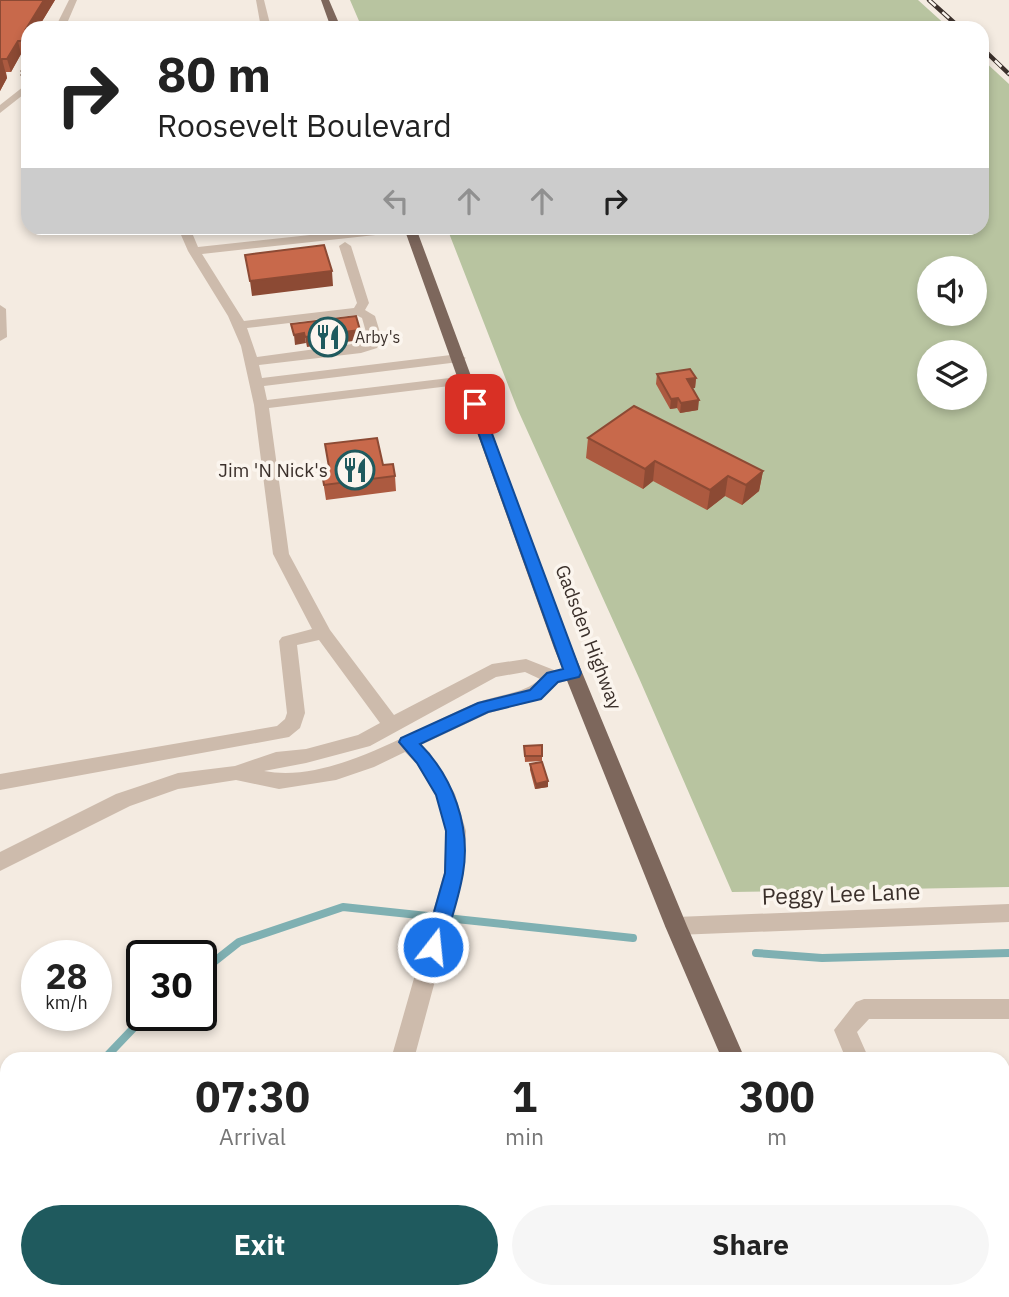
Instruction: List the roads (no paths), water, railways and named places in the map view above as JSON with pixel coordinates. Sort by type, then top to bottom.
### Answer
[{"type":"main road","points":[[325,0],[333,21]]},
{"type":"main road","name":"Gadsden Highway","points":[[413,235],[573,673],[676,926],[731,1052]]},
{"type":"street","points":[[64,21],[74,0]]},
{"type":"street","points":[[260,0],[264,21]]},
{"type":"street","points":[[0,110],[21,92]]},
{"type":"street","points":[[187,235],[239,325],[252,362],[261,405],[281,554],[323,633],[355,680],[393,726]]},
{"type":"street","points":[[194,251],[226,248],[233,255],[249,256],[371,235]]},
{"type":"street","points":[[344,241],[363,303],[358,311]]},
{"type":"street","points":[[0,309],[0,337]]},
{"type":"street","points":[[239,325],[358,311],[368,316],[375,339],[372,345],[361,349],[252,362]]},
{"type":"street","points":[[256,383],[459,358]]},
{"type":"street","points":[[261,405],[467,380]]},
{"type":"street","points":[[0,782],[282,732],[293,723],[296,713],[288,641],[323,633]]},
{"type":"street","points":[[0,862],[122,800],[178,781],[235,773],[276,759],[334,750],[363,741],[492,671],[526,665],[553,677]]},
{"type":"street","points":[[235,773],[279,781],[308,778],[367,762],[484,707],[535,694],[553,677],[573,673]]},
{"type":"street","points":[[404,1052],[454,873],[456,831],[445,794],[424,758],[407,742]]},
{"type":"street","name":"Peggy Lee Lane","points":[[676,926],[1009,913]]},
{"type":"street","points":[[855,1052],[845,1030],[864,1010],[1009,1009]]},
{"type":"waterway","points":[[217,959],[239,942],[343,907],[633,938]]},
{"type":"waterway","points":[[756,953],[822,958],[1009,953]]},
{"type":"waterway","points":[[111,1052],[131,1031]]},
{"type":"railway","points":[[929,0],[952,21]]},
{"type":"railway","points":[[989,55],[1009,74]]},
{"type":"place","name":"Arby's","points":[[328,337]]},
{"type":"place","name":"Jim 'N Nick's","points":[[355,470]]}]
